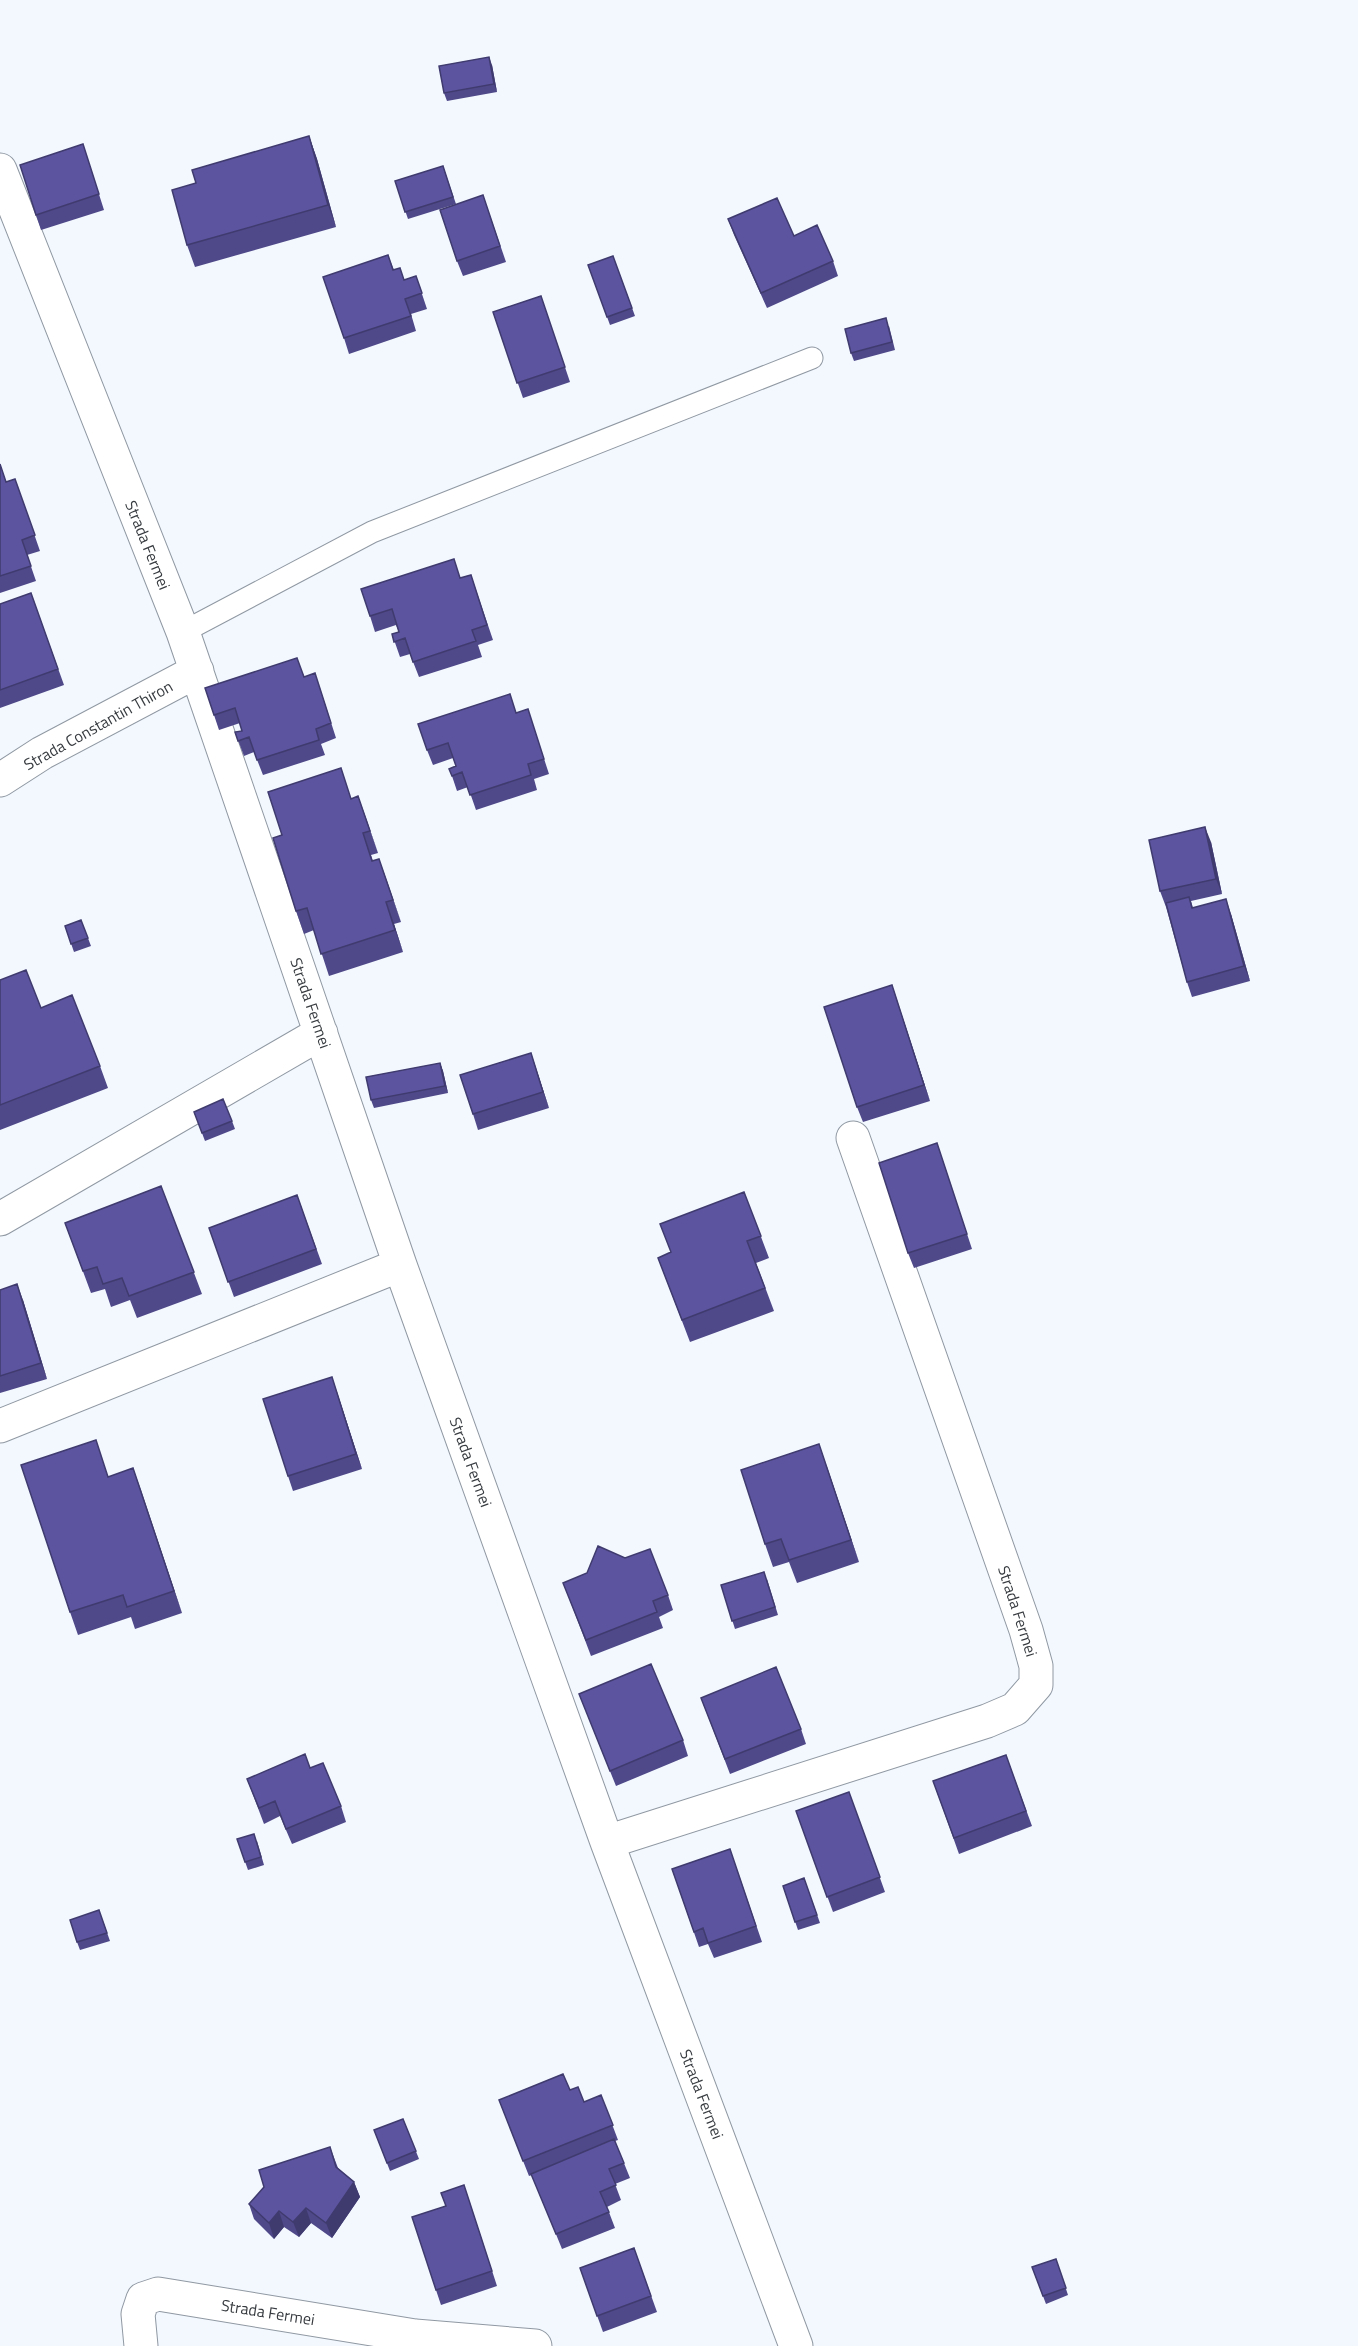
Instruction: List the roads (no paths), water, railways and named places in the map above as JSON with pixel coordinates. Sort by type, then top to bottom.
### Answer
[{"type":"street","name":"Strada Fermei","points":[[0,170],[183,632],[400,1266],[607,1842],[796,2346]]},
{"type":"street","name":"Strada Constantin Thiron","points":[[0,780],[42,753],[197,671]]},
{"type":"street","points":[[0,1219],[321,1033]]},
{"type":"street","name":"Strada Fermei","points":[[607,1842],[987,1721],[1015,1709],[1036,1685],[1036,1666],[1026,1630],[853,1138]]},
{"type":"street","points":[[0,1426],[400,1266]]},
{"type":"street","name":"Strada Fermei","points":[[141,2346],[138,2314],[143,2299],[158,2294],[415,2336],[536,2346]]},
{"type":"lane","points":[[183,632],[372,532],[812,358]]}]
